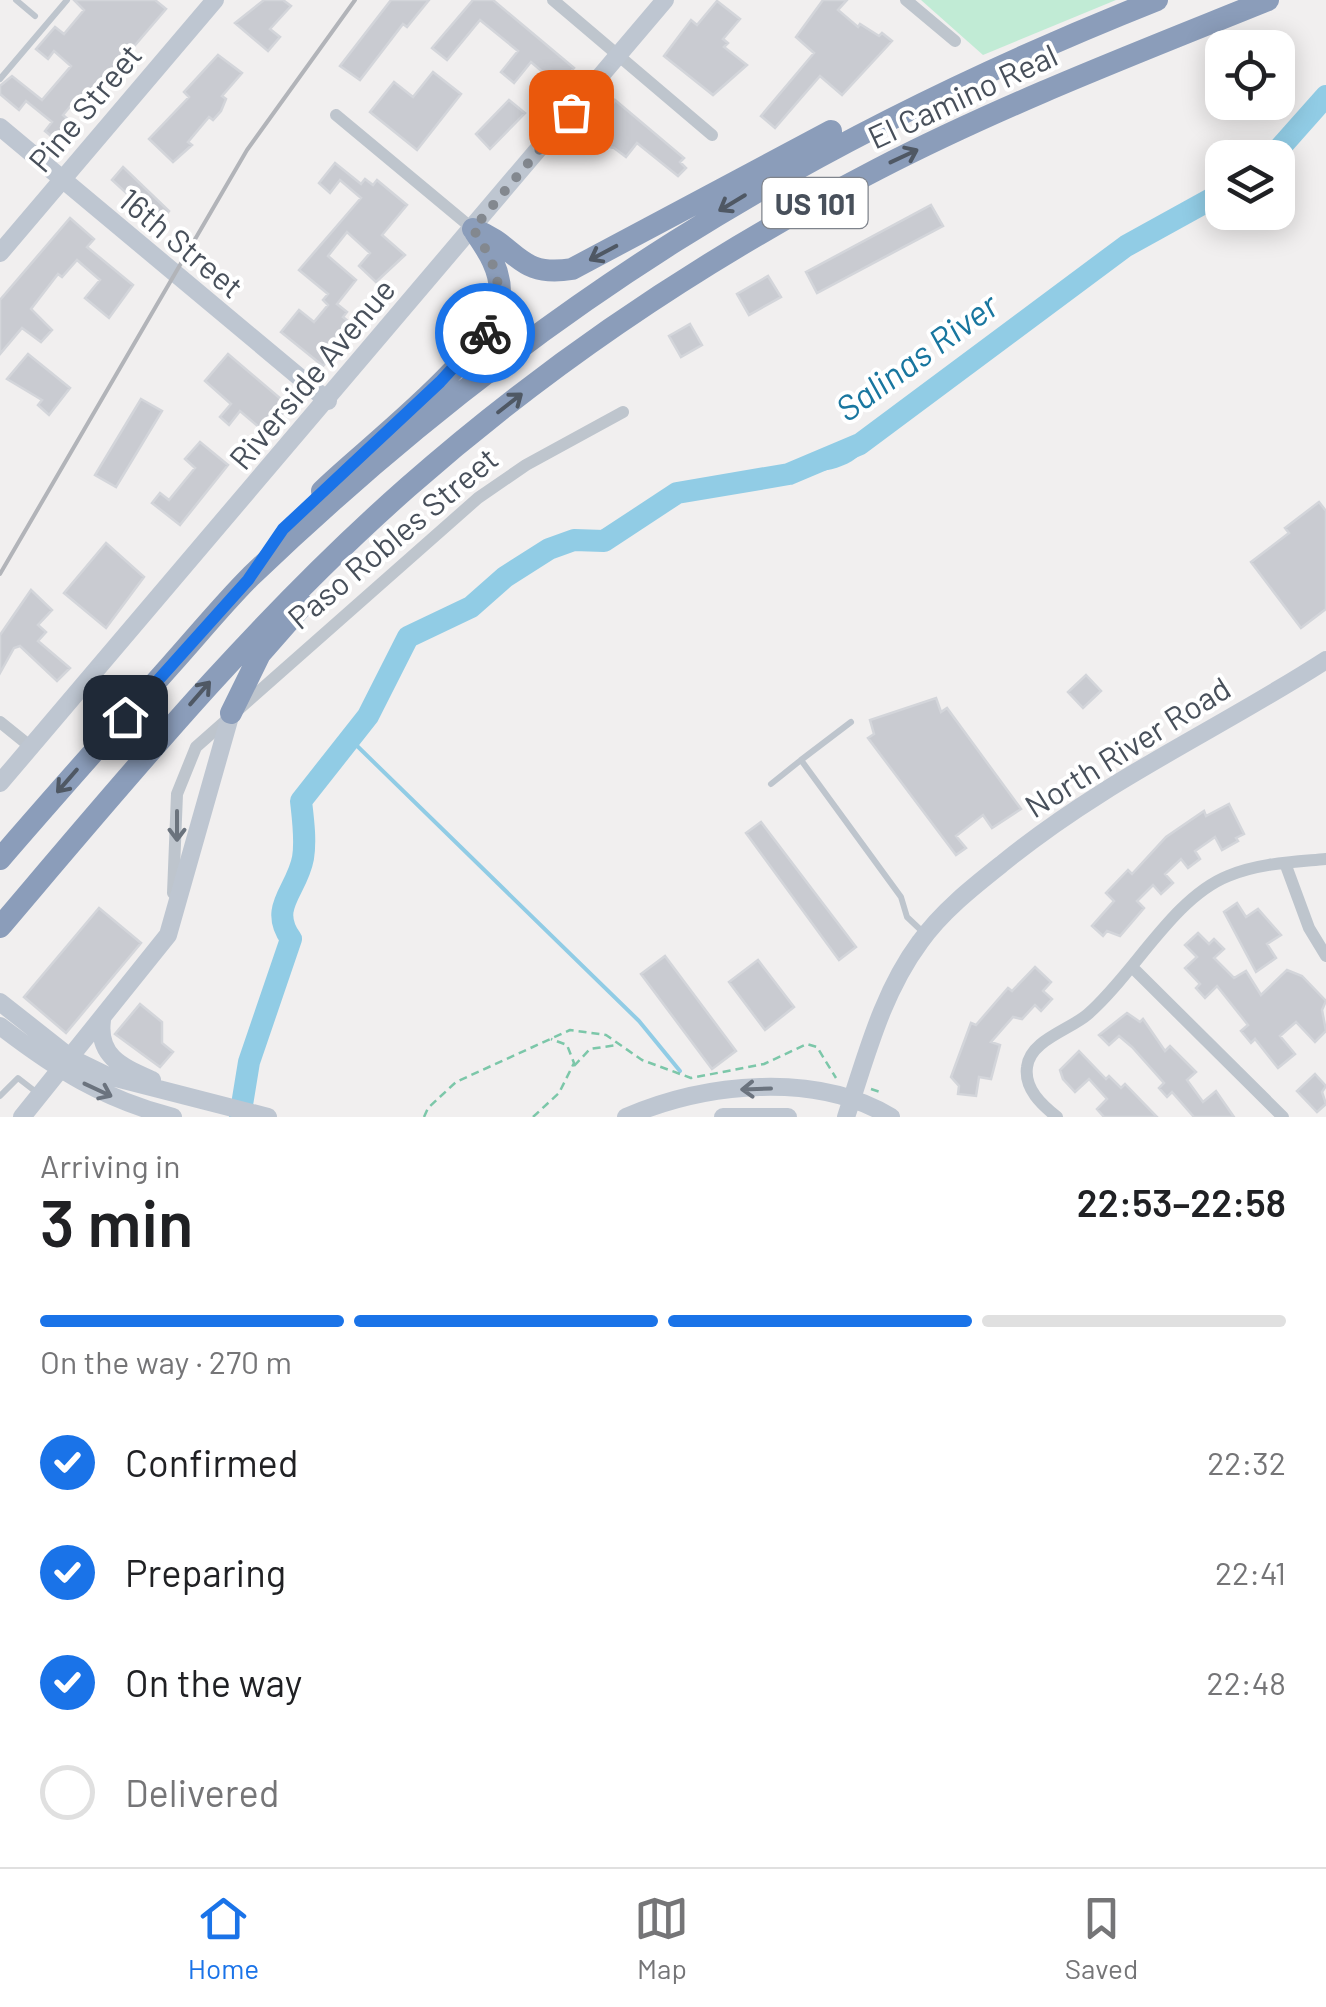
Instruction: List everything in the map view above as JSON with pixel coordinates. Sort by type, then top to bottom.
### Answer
[{"type":"highway","name":"El Camino Real","points":[[0,859],[248,580],[390,449],[604,284],[734,202],[836,144],[1069,35],[1157,0]]},
{"type":"highway","name":"El Camino Real","points":[[0,927],[218,673],[408,487],[587,346],[673,287],[809,206],[1030,97],[1268,0]]},
{"type":"highway","points":[[473,229],[495,237],[517,258],[543,273],[572,269],[745,173],[889,102],[1044,35],[1069,35]]},
{"type":"highway","points":[[248,580],[283,529],[440,382],[489,327],[500,296],[499,280],[489,252],[473,229]]},
{"type":"highway","points":[[231,713],[260,654],[377,530],[408,487]]},
{"type":"main road","name":"Riverside Avenue","points":[[0,784],[665,0]]},
{"type":"main road","name":"Pine Street","points":[[0,253],[208,3]]},
{"type":"main road","name":"16th Street","points":[[0,128],[328,401]]},
{"type":"main road","name":"North River Road","points":[[849,1108],[886,1004],[926,935],[974,886],[1075,806],[1326,660]]},
{"type":"main road","name":"Paso Robles Street","points":[[22,1117],[168,935],[231,713]]},
{"type":"main road","points":[[0,1002],[66,1066],[148,1083],[203,1102],[268,1117]]},
{"type":"main road","points":[[102,1020],[101,1037],[113,1060],[148,1083]]},
{"type":"main road","points":[[0,1026],[135,1107],[173,1117]]},
{"type":"main road","points":[[626,1117],[712,1093],[753,1088],[799,1089],[849,1108],[891,1117]]},
{"type":"main road","points":[[724,1117],[788,1117]]},
{"type":"street","points":[[553,0],[712,135]]},
{"type":"street","points":[[906,0],[954,41]]},
{"type":"street","points":[[336,115],[473,229]]},
{"type":"street","name":"Paso Robles Street","points":[[168,935],[177,862],[177,794],[183,769],[196,746],[478,498],[526,464],[623,412]]},
{"type":"street","name":"Paso Robles Street","points":[[217,762],[238,720],[261,691]]},
{"type":"street","points":[[0,722],[31,747]]},
{"type":"street","points":[[1057,1117],[1030,1089],[1026,1066],[1033,1052],[1086,1016],[1134,969],[1170,920],[1198,892],[1228,876],[1284,863],[1326,859]]},
{"type":"street","points":[[1284,863],[1309,928],[1326,956]]},
{"type":"street","points":[[1134,969],[1282,1117]]},
{"type":"lane","points":[[16,0],[35,16]]},
{"type":"lane","points":[[0,78],[67,0]]},
{"type":"lane","points":[[772,784],[851,722]]},
{"type":"lane","points":[[800,760],[901,897],[906,916],[926,935]]},
{"type":"lane","points":[[0,1096],[18,1078],[41,1096]]},
{"type":"path","points":[[424,1117],[428,1108],[456,1082],[570,1030],[606,1036],[668,1072],[691,1078],[764,1064],[807,1044],[817,1047],[849,1108]]},
{"type":"path","points":[[550,1038],[567,1046],[574,1063],[572,1071]]},
{"type":"path","points":[[532,1117],[560,1093],[590,1049],[611,1044],[623,1048]]},
{"type":"green space","points":[[921,0],[1116,0],[983,55]]},
{"type":"water","points":[[856,442],[866,447],[842,466],[789,474],[809,455]]},
{"type":"building","points":[[74,0],[155,0],[166,9],[94,93],[82,103],[77,98],[63,115],[71,122],[56,140],[45,131],[52,122],[26,101],[19,110],[0,94],[0,86],[12,76],[42,100],[71,66],[54,51],[48,59],[36,49],[55,27],[64,34],[84,10]]},
{"type":"building","points":[[264,0],[283,0],[291,6],[270,29],[280,37],[268,51],[235,23]]},
{"type":"building","points":[[391,0],[429,0],[407,27],[403,24],[360,80],[340,66]]},
{"type":"building","points":[[473,0],[493,0],[574,68],[559,86],[531,62],[514,83],[501,72],[518,51],[480,20],[447,60],[432,48]]},
{"type":"building","points":[[823,0],[847,0],[838,10],[858,27],[860,24],[879,36],[882,33],[892,41],[842,95],[820,76],[775,128],[761,116],[814,53],[796,37]]},
{"type":"building","points":[[717,1],[740,19],[723,39],[728,43],[724,47],[747,65],[713,95],[664,56],[691,20],[697,25]]},
{"type":"building","points":[[218,55],[242,73],[222,96],[226,99],[221,111],[213,120],[209,117],[188,142],[192,145],[173,162],[149,139],[189,97],[184,92]]},
{"type":"building","points":[[433,72],[461,94],[417,150],[370,112],[394,82],[413,97]]},
{"type":"building","points":[[509,100],[525,113],[490,149],[476,134]]},
{"type":"building","points":[[615,100],[684,158],[680,162],[686,168],[678,176],[637,143],[626,157],[614,148],[605,146],[597,152],[589,145]]},
{"type":"building","points":[[335,163],[361,184],[365,179],[373,185],[377,180],[407,205],[382,235],[405,255],[376,282],[359,266],[370,253],[347,232],[328,256],[356,280],[337,304],[347,312],[343,317],[349,322],[336,341],[341,345],[323,366],[281,332],[299,310],[314,322],[328,305],[323,300],[328,294],[299,270],[361,198],[340,180],[330,193],[319,183]]},
{"type":"building","points":[[123,167],[169,211],[159,223],[112,180]]},
{"type":"building","points":[[931,205],[943,226],[817,293],[806,272]]},
{"type":"building","points":[[70,218],[94,239],[87,247],[133,285],[109,318],[85,298],[100,280],[77,260],[62,277],[58,274],[31,309],[52,330],[41,342],[22,328],[0,354],[0,300]]},
{"type":"building","points":[[768,276],[781,297],[749,315],[737,294]]},
{"type":"building","points":[[690,324],[702,345],[681,357],[669,336]]},
{"type":"building","points":[[28,354],[70,388],[49,415],[38,405],[42,400],[7,379]]},
{"type":"building","points":[[228,354],[289,406],[266,433],[240,411],[229,425],[220,417],[231,404],[205,381]]},
{"type":"building","points":[[141,399],[162,411],[116,487],[95,475]]},
{"type":"building","points":[[200,442],[228,465],[180,525],[152,503],[160,493],[169,500],[195,468],[185,459]]},
{"type":"building","points":[[1319,502],[1326,511],[1326,609],[1301,628],[1251,562],[1289,533],[1285,528]]},
{"type":"building","points":[[106,543],[144,577],[106,628],[64,593]]},
{"type":"building","points":[[31,590],[52,610],[38,625],[46,632],[38,641],[70,668],[57,681],[20,646],[14,648],[0,673],[0,635]]},
{"type":"building","points":[[1086,675],[1101,691],[1083,708],[1068,692]]},
{"type":"building","points":[[936,698],[941,712],[947,708],[1021,809],[992,828],[983,815],[956,836],[966,848],[956,855],[868,738],[874,734],[870,720]]},
{"type":"building","points":[[1229,804],[1244,834],[1236,838],[1238,841],[1222,850],[1215,837],[1195,851],[1200,859],[1188,868],[1181,859],[1165,874],[1173,883],[1161,894],[1153,885],[1137,901],[1144,908],[1120,936],[1107,931],[1103,936],[1092,926],[1114,901],[1106,893],[1128,870],[1132,874],[1166,837],[1204,811],[1206,816]]},
{"type":"building","points":[[761,822],[856,947],[839,960],[746,833]]},
{"type":"building","points":[[1237,903],[1246,917],[1258,909],[1281,935],[1267,944],[1276,958],[1256,972],[1224,912]]},
{"type":"building","points":[[99,908],[141,943],[66,1033],[24,997]]},
{"type":"building","points":[[1198,933],[1209,944],[1214,939],[1224,949],[1214,958],[1234,978],[1246,971],[1261,995],[1287,970],[1302,976],[1326,1001],[1322,1010],[1326,1031],[1315,1042],[1296,1022],[1280,1036],[1295,1054],[1278,1068],[1255,1039],[1251,1043],[1241,1031],[1248,1025],[1217,986],[1205,998],[1196,988],[1200,984],[1185,968],[1197,957],[1185,945]]},
{"type":"building","points":[[665,956],[736,1051],[712,1069],[641,974]]},
{"type":"building","points":[[758,960],[794,1007],[765,1030],[729,982]]},
{"type":"building","points":[[1035,967],[1051,982],[1043,991],[1052,999],[1041,1011],[1035,1005],[1022,1019],[1013,1017],[991,1042],[1000,1045],[991,1079],[979,1077],[976,1096],[958,1094],[959,1086],[951,1077],[971,1023],[976,1025],[1008,988],[1012,991]]},
{"type":"building","points":[[140,1004],[162,1022],[162,1043],[173,1052],[160,1067],[115,1034]]},
{"type":"building","points":[[1127,1013],[1140,1022],[1143,1019],[1165,1051],[1170,1046],[1196,1072],[1187,1080],[1203,1102],[1216,1091],[1234,1117],[1194,1117],[1172,1092],[1167,1097],[1159,1088],[1164,1083],[1132,1047],[1119,1036],[1109,1045],[1099,1035]]},
{"type":"building","points":[[1079,1051],[1106,1079],[1109,1076],[1121,1088],[1125,1084],[1157,1117],[1104,1117],[1097,1109],[1107,1099],[1089,1079],[1075,1092],[1063,1079],[1060,1070]]},
{"type":"building","points":[[1315,1074],[1326,1086],[1322,1092],[1326,1104],[1317,1112],[1297,1091]]},
{"type":"waterway","name":"Salinas River","points":[[1287,140],[1326,96]]},
{"type":"waterway","name":"Salinas River","points":[[240,1117],[249,1062],[291,939],[282,917],[303,858],[301,801],[368,716],[408,637],[471,607],[505,577],[549,549],[574,540],[604,541],[677,493],[789,474],[860,444],[1126,246],[1205,202]]},
{"type":"waterway","points":[[350,739],[639,1021],[680,1071]]},
{"type":"railway","points":[[0,574],[247,150],[355,0]]},
{"type":"way so far","points":[[485,333],[496,312],[499,280],[489,252],[473,229],[571,112]]},
{"type":"route","points":[[125,717],[248,580],[259,558],[283,529],[440,382],[485,333]]}]
